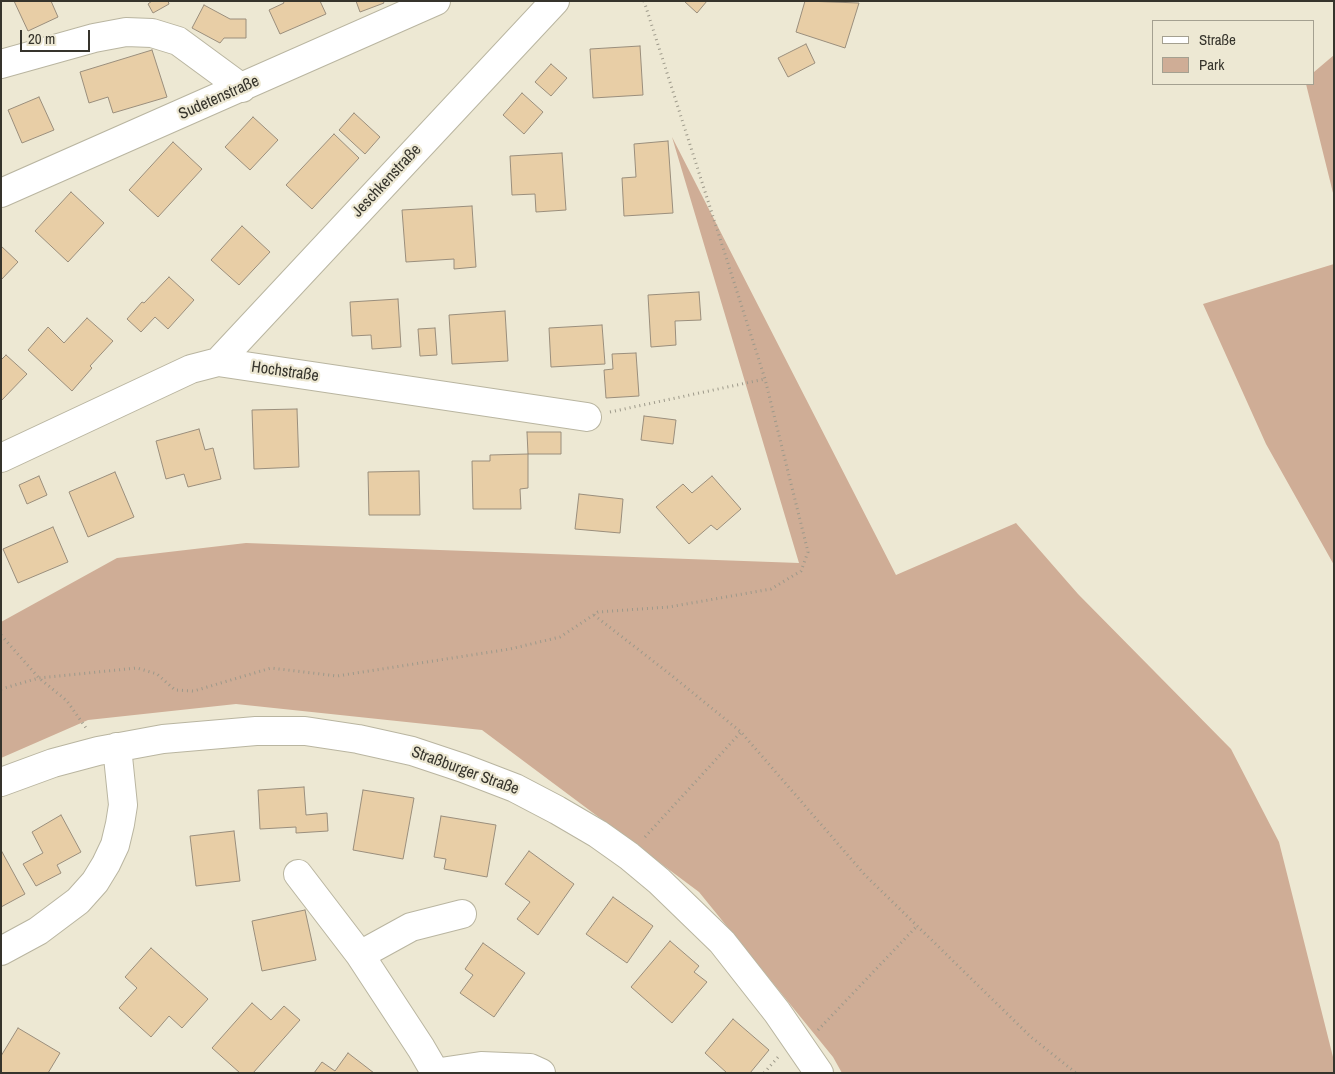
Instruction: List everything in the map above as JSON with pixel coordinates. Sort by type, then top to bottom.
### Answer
[{"type":"street","name":"Sudetenstraße","points":[[1,194],[436,1]]},
{"type":"street","name":"Jeschkenstraße","points":[[218,362],[556,1]]},
{"type":"street","points":[[1,64],[94,38],[126,32],[152,33],[178,41],[242,88]]},
{"type":"street","name":"Hochstraße","points":[[1,458],[191,369],[218,362],[588,417]]},
{"type":"street","name":"Straßburger Straße","points":[[1,782],[60,760],[107,749],[163,739],[256,731],[305,731],[358,739],[412,751],[463,768],[515,788],[590,829],[629,856],[689,908],[722,942],[757,984],[819,1073]]},
{"type":"street","points":[[1,951],[38,931],[78,901],[95,882],[106,864],[115,845],[123,805],[107,749]]},
{"type":"street","points":[[298,874],[360,955],[421,1048],[434,1072],[481,1066],[530,1068],[541,1073]]},
{"type":"street","points":[[360,955],[411,928],[462,914]]},
{"type":"path","points":[[1,689],[39,678],[138,668],[157,674],[175,690],[194,690],[271,668],[337,676],[510,649],[560,637],[598,612],[669,607],[771,589],[801,571],[808,552],[765,379],[644,1]]},
{"type":"path","points":[[588,417],[765,379]]},
{"type":"path","points":[[594,615],[741,732],[865,876],[1031,1037],[1076,1073]]},
{"type":"path","points":[[1,635],[39,678],[68,701],[83,723],[107,749]]},
{"type":"path","points":[[629,856],[654,826],[741,732]]},
{"type":"path","points":[[802,1047],[916,926]]},
{"type":"green space","points":[[1334,55],[1334,197],[1306,85],[1315,85],[1315,71]]},
{"type":"green space","points":[[672,137],[896,575],[1016,523],[1078,594],[1231,749],[1279,842],[1334,1061],[1334,1073],[842,1073],[833,1057],[699,892],[482,730],[236,704],[88,720],[1,758],[1,622],[117,558],[246,543],[799,563]]},
{"type":"green space","points":[[1334,264],[1334,565],[1266,444],[1203,304]]},
{"type":"building","points":[[14,1],[51,1],[58,17],[28,31]]},
{"type":"building","points":[[152,1],[168,1],[169,4],[153,13],[148,4]]},
{"type":"building","points":[[283,1],[320,1],[326,14],[280,34],[269,10],[284,3]]},
{"type":"building","points":[[356,1],[383,1],[384,3],[360,12]]},
{"type":"building","points":[[684,1],[707,1],[697,13]]},
{"type":"building","points":[[805,1],[859,3],[845,48],[796,32]]},
{"type":"building","points":[[204,5],[230,19],[246,19],[246,38],[224,38],[220,43],[192,28]]},
{"type":"building","points":[[806,44],[815,63],[788,77],[778,58]]},
{"type":"building","points":[[640,46],[643,95],[593,98],[590,49]]},
{"type":"building","points":[[152,50],[167,97],[113,113],[108,97],[89,103],[80,72]]},
{"type":"building","points":[[551,64],[567,78],[551,96],[535,82]]},
{"type":"building","points":[[522,93],[543,112],[524,134],[503,115]]},
{"type":"building","points":[[39,97],[54,130],[22,143],[8,110]]},
{"type":"building","points":[[354,113],[380,137],[365,154],[339,130]]},
{"type":"building","points":[[253,117],[278,140],[250,170],[225,147]]},
{"type":"building","points":[[334,134],[359,158],[312,209],[286,185]]},
{"type":"building","points":[[668,141],[673,213],[624,216],[622,178],[636,177],[634,144]]},
{"type":"building","points":[[173,142],[202,169],[158,217],[129,190]]},
{"type":"building","points":[[562,153],[566,210],[536,212],[535,194],[512,195],[510,156]]},
{"type":"building","points":[[71,192],[104,223],[68,262],[35,231]]},
{"type":"building","points":[[472,206],[476,267],[454,269],[454,259],[406,262],[402,210]]},
{"type":"building","points":[[242,226],[270,252],[239,285],[211,260]]},
{"type":"building","points":[[1,246],[18,262],[1,280]]},
{"type":"building","points":[[169,277],[194,300],[168,329],[155,317],[141,332],[127,319]]},
{"type":"building","points":[[699,292],[701,320],[675,321],[676,345],[651,347],[648,295]]},
{"type":"building","points":[[398,299],[401,347],[372,349],[371,335],[352,336],[350,302]]},
{"type":"building","points":[[505,311],[508,361],[452,364],[449,315]]},
{"type":"building","points":[[87,318],[113,341],[90,366],[92,368],[72,391],[28,350],[48,327],[64,343]]},
{"type":"building","points":[[602,325],[605,364],[551,367],[549,328]]},
{"type":"building","points":[[435,328],[437,355],[420,356],[418,329]]},
{"type":"building","points":[[636,353],[639,396],[606,398],[604,370],[613,369],[612,354]]},
{"type":"building","points":[[6,355],[27,374],[1,401],[1,360]]},
{"type":"building","points":[[297,409],[299,467],[254,469],[252,410]]},
{"type":"building","points":[[644,416],[676,420],[673,444],[641,440]]},
{"type":"building","points":[[199,429],[205,450],[213,448],[221,479],[188,487],[184,474],[166,479],[156,441]]},
{"type":"building","points":[[527,432],[561,432],[561,454],[528,454]]},
{"type":"building","points":[[528,454],[528,488],[520,489],[521,509],[473,509],[472,461],[490,461],[490,455]]},
{"type":"building","points":[[419,471],[420,515],[369,515],[368,472]]},
{"type":"building","points":[[115,472],[134,517],[88,537],[69,492]]},
{"type":"building","points":[[39,476],[47,495],[27,504],[19,485]]},
{"type":"building","points":[[712,476],[741,509],[717,530],[711,525],[689,544],[656,507],[683,484],[692,493]]},
{"type":"building","points":[[579,494],[623,499],[620,533],[575,529]]},
{"type":"building","points":[[53,527],[68,562],[18,583],[3,549]]},
{"type":"building","points":[[304,787],[306,815],[327,813],[328,831],[296,833],[296,827],[260,829],[258,790]]},
{"type":"building","points":[[363,790],[414,798],[403,859],[353,850]]},
{"type":"building","points":[[61,815],[81,852],[57,865],[61,873],[36,886],[23,864],[43,853],[32,832]]},
{"type":"building","points":[[441,816],[496,825],[487,877],[444,869],[446,859],[434,857]]},
{"type":"building","points":[[234,831],[240,881],[196,886],[190,836]]},
{"type":"building","points":[[1,850],[25,894],[1,907]]},
{"type":"building","points":[[529,851],[574,884],[538,935],[517,919],[530,902],[505,884]]},
{"type":"building","points":[[613,897],[653,926],[627,963],[586,934]]},
{"type":"building","points":[[305,910],[316,960],[262,971],[252,921]]},
{"type":"building","points":[[670,941],[699,966],[694,972],[707,982],[672,1023],[631,987]]},
{"type":"building","points":[[483,943],[525,973],[494,1017],[460,993],[473,975],[465,969]]},
{"type":"building","points":[[151,948],[208,999],[182,1028],[169,1016],[151,1037],[119,1008],[137,988],[125,977]]},
{"type":"building","points":[[252,1003],[271,1020],[284,1006],[300,1020],[253,1073],[240,1073],[212,1048]]},
{"type":"building","points":[[733,1019],[769,1050],[750,1073],[727,1073],[705,1053]]},
{"type":"building","points":[[18,1028],[60,1053],[48,1073],[1,1073],[1,1056]]},
{"type":"building","points":[[348,1053],[374,1073],[314,1073],[322,1062],[335,1071]]}]
